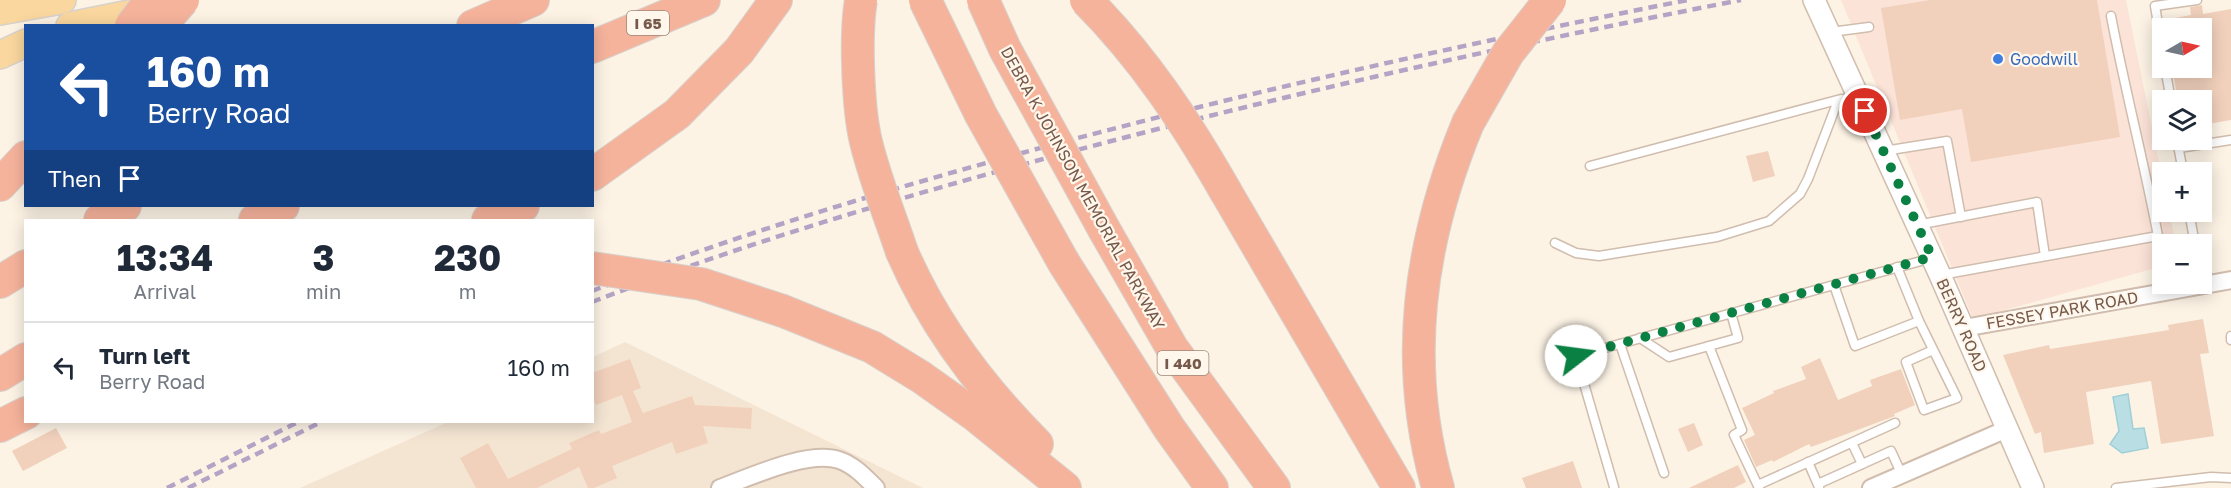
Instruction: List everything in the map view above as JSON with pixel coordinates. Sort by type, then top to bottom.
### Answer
[{"type":"highway","points":[[133,24],[151,0]]},
{"type":"highway","points":[[162,24],[183,0]]},
{"type":"highway","points":[[478,24],[533,0]]},
{"type":"highway","name":"I 65","points":[[594,46],[704,0]]},
{"type":"highway","points":[[594,174],[677,114],[739,51],[777,0]]},
{"type":"highway","points":[[861,0],[858,20],[865,134],[902,252],[930,310],[961,357],[1004,410],[1082,488]]},
{"type":"highway","name":"I 440","points":[[924,0],[981,115],[1064,263],[1169,428],[1212,488]]},
{"type":"highway","name":"DEBRA K JOHNSON MEMORIAL PARKWAY","points":[[983,0],[1005,49],[1172,348],[1274,488]]},
{"type":"highway","points":[[1086,0],[1132,51],[1166,95],[1226,192],[1399,488]]},
{"type":"highway","points":[[1438,488],[1421,405],[1418,350],[1420,300],[1428,247],[1437,209],[1468,123],[1508,53],[1550,0]]},
{"type":"highway","points":[[0,185],[24,159]]},
{"type":"highway","points":[[0,206],[24,181]]},
{"type":"highway","points":[[102,219],[123,207]]},
{"type":"highway","points":[[257,219],[282,207]]},
{"type":"highway","points":[[490,219],[520,207]]},
{"type":"highway","points":[[0,282],[24,267]]},
{"type":"highway","points":[[594,268],[701,284],[783,311],[872,347],[921,377],[976,416],[1065,488]]},
{"type":"highway","points":[[0,375],[24,360]]},
{"type":"highway","points":[[0,426],[24,414]]},
{"type":"main road","points":[[0,11],[62,0]]},
{"type":"main road","points":[[80,24],[196,0]]},
{"type":"main road","points":[[0,38],[24,33]]},
{"type":"main road","points":[[0,55],[24,44]]},
{"type":"street","name":"BERRY ROAD","points":[[1814,0],[1830,32],[1850,94],[1883,151],[1964,328],[2033,488]]},
{"type":"street","name":"FESSEY PARK ROAD","points":[[2212,283],[2231,280]]},
{"type":"street","name":"FESSEY PARK ROAD","points":[[1964,328],[2152,293]]},
{"type":"street","points":[[1871,488],[2007,429]]},
{"type":"street","points":[[720,488],[801,461],[822,458],[838,460],[854,467],[876,488]]},
{"type":"lane","points":[[2157,18],[2155,6],[2197,0]]},
{"type":"lane","points":[[1614,487],[1576,356],[1897,267],[1936,266],[2045,256],[2158,236],[2142,152],[2126,96],[2111,16]]},
{"type":"lane","points":[[1830,32],[1869,27]]},
{"type":"lane","points":[[1590,166],[1850,94]]},
{"type":"lane","points":[[1555,243],[1576,253],[1599,256],[1717,237],[1770,220],[1800,194],[1817,157],[1830,117],[1836,106],[1850,94]]},
{"type":"lane","points":[[2212,141],[2231,140]]},
{"type":"lane","points":[[1883,151],[1947,141],[1961,217]]},
{"type":"lane","points":[[1917,225],[2037,202],[2045,256]]},
{"type":"lane","points":[[1897,267],[1919,321],[1957,398],[1924,410],[1906,362],[1933,350]]},
{"type":"lane","points":[[1834,285],[1855,346],[1919,321]]},
{"type":"lane","points":[[1640,338],[1669,357],[1738,338],[1731,313]]},
{"type":"lane","points":[[1620,344],[1664,473]]},
{"type":"lane","points":[[1709,346],[1742,430],[1734,435],[1759,487],[1895,423]]},
{"type":"lane","points":[[1852,443],[1862,464]]},
{"type":"lane","points":[[1808,462],[1819,486],[1891,451],[1902,475]]},
{"type":"lane","points":[[2116,488],[2211,477],[2231,478]]},
{"type":"shaded area","points":[[1841,0],[2126,0],[2152,128],[2152,150],[2156,150],[2159,162],[2152,162],[2152,222],[2171,222],[2174,234],[2152,234],[2152,269],[1973,319]]},
{"type":"shaded area","points":[[625,342],[923,488],[300,488],[446,423],[594,423],[594,357]]},
{"type":"water","points":[[2128,394],[2133,429],[2144,428],[2148,448],[2122,453],[2110,444],[2119,431],[2113,397]]},
{"type":"building","name":"Goodwill","points":[[1930,0],[2097,0],[2120,137],[1971,162],[1962,109],[1900,120],[1881,8]]},
{"type":"building","points":[[2202,5],[2203,14],[2231,9],[2231,120],[2212,123],[2212,90],[2176,90],[2174,78],[2212,78],[2212,18],[2175,18],[2191,15],[2190,7]]},
{"type":"building","points":[[1768,151],[1775,176],[1753,182],[1746,156]]},
{"type":"building","points":[[2203,319],[2209,353],[2200,354],[2214,436],[2161,444],[2151,381],[2086,392],[2094,444],[2044,453],[2041,432],[2035,434],[2003,355],[2049,345],[2050,349],[2169,330],[2168,325]]},
{"type":"building","points":[[1820,358],[1838,400],[1872,386],[1870,380],[1901,369],[1915,405],[1894,414],[1895,416],[1811,447],[1809,444],[1773,462],[1772,460],[1756,467],[1744,440],[1755,435],[1742,408],[1774,393],[1773,391],[1806,379],[1801,367]]},
{"type":"building","points":[[630,359],[641,388],[633,391],[643,413],[692,396],[695,405],[752,408],[751,429],[703,426],[708,443],[676,454],[672,442],[612,466],[617,478],[594,488],[588,488],[579,467],[537,488],[476,488],[460,458],[488,443],[508,479],[572,449],[569,443],[599,430],[601,434],[632,422],[622,395],[596,405],[594,372]]},
{"type":"building","points":[[1694,423],[1703,445],[1688,452],[1678,429]]},
{"type":"building","points":[[56,428],[67,448],[23,471],[12,451]]},
{"type":"building","points":[[1573,461],[1582,488],[1526,488],[1522,478]]},
{"type":"building","points":[[1738,465],[1746,482],[1734,488],[1689,488]]},
{"type":"railway","points":[[594,290],[805,216],[1105,131],[1354,70],[1688,0]]},
{"type":"railway","points":[[594,301],[717,257],[844,216],[1100,144],[1419,67],[1741,0]]},
{"type":"railway","points":[[167,488],[296,423]]},
{"type":"railway","points":[[188,488],[319,423]]},
{"type":"place","name":"Goodwill","points":[[1998,59]]},
{"type":"route","points":[[1576,356],[1932,257],[1865,111]]}]
